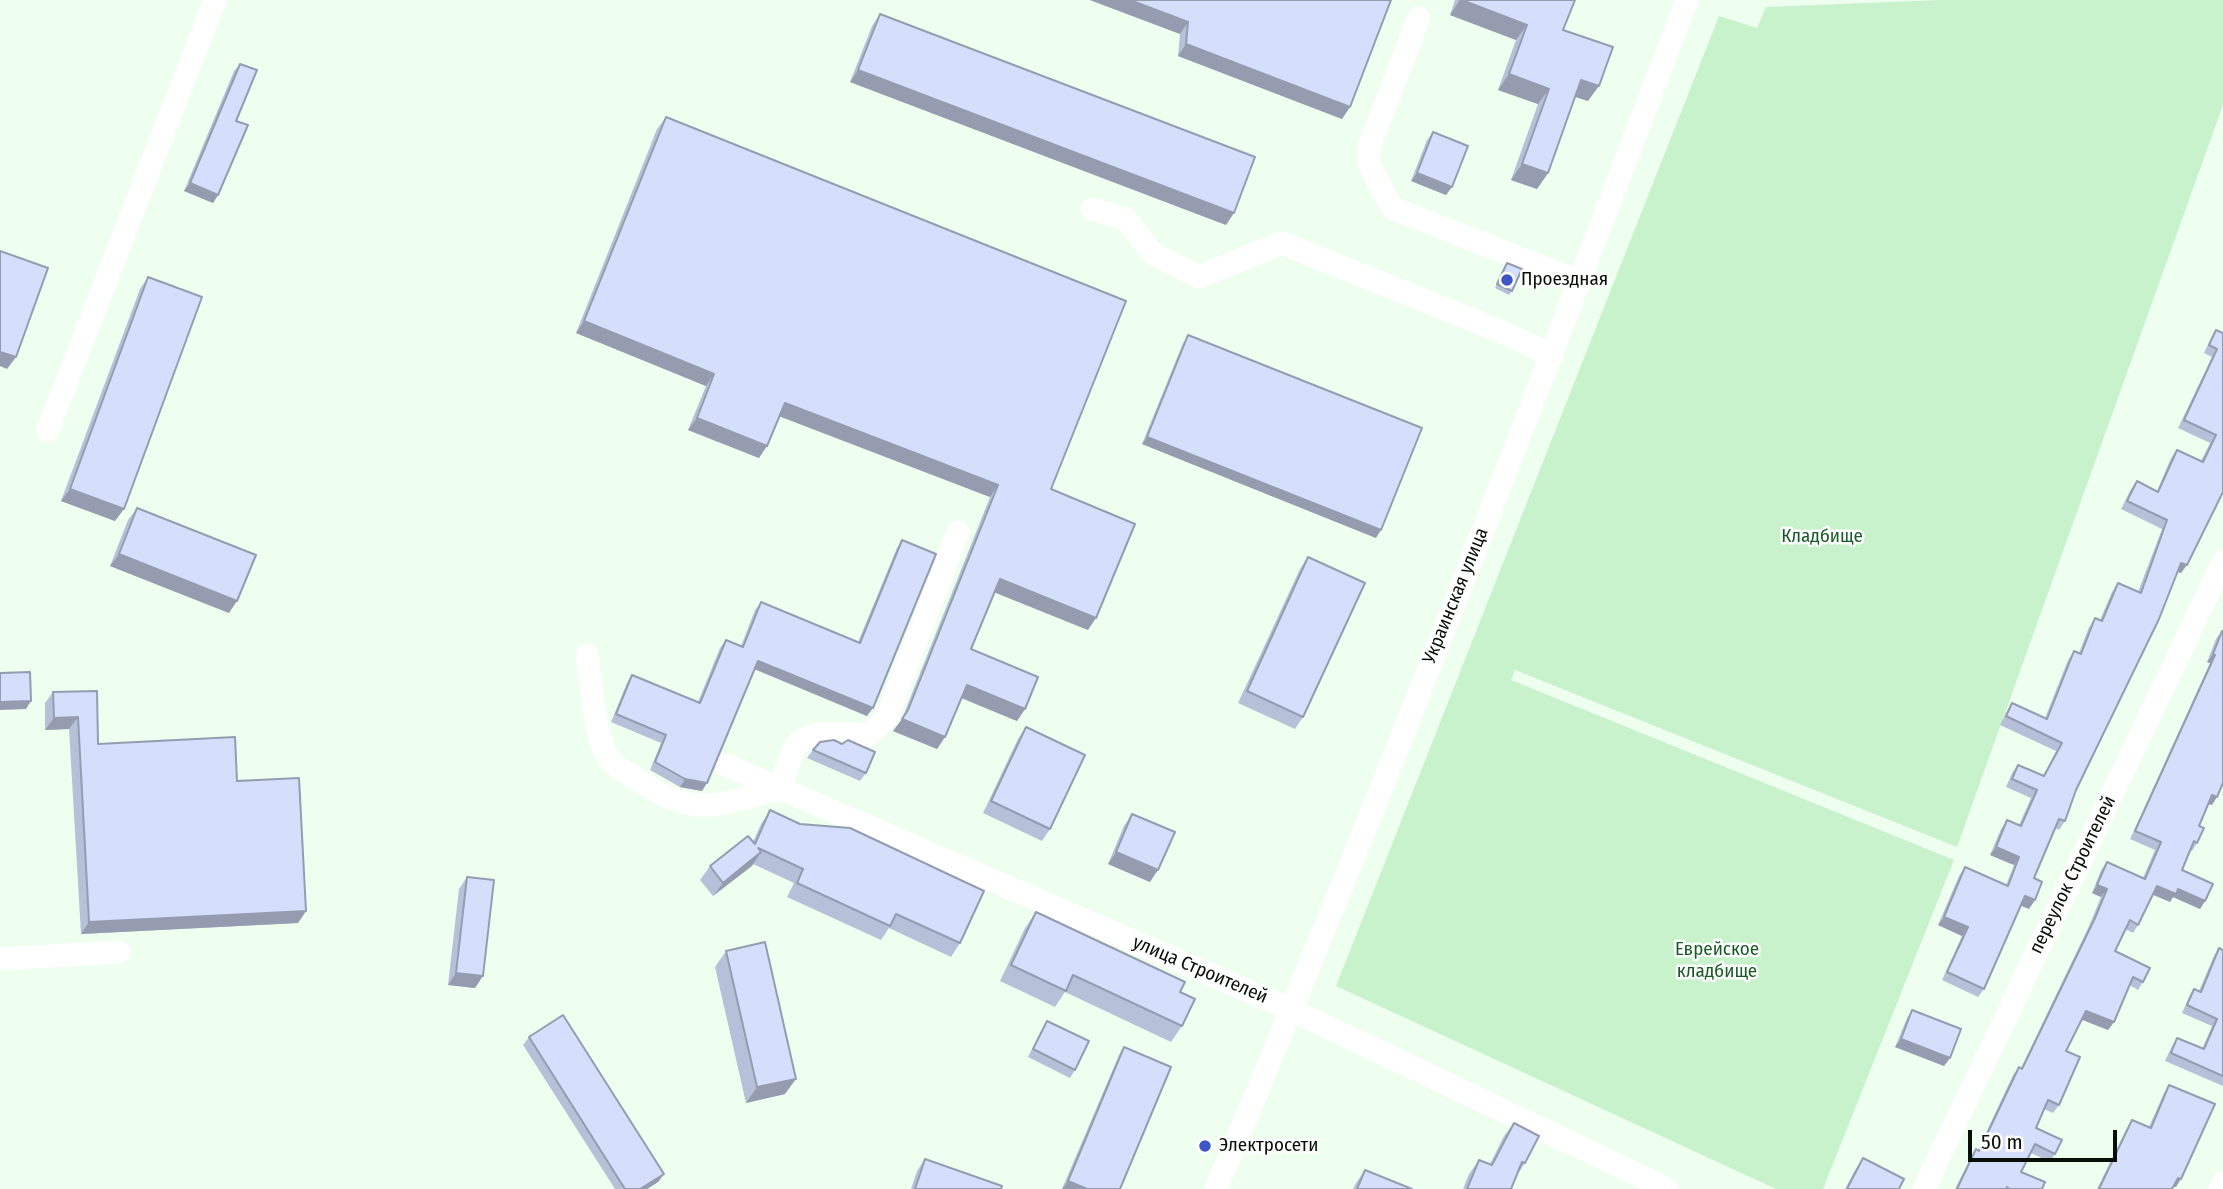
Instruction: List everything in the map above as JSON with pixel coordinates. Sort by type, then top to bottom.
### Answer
[{"type":"street","points":[[48,430],[215,0]]},
{"type":"street","name":"Украинская улица","points":[[1216,1189],[1292,1010],[1552,356],[1687,0]]},
{"type":"street","points":[[1419,18],[1369,147],[1369,164],[1392,208],[1580,282]]},
{"type":"street","points":[[1093,209],[1126,219],[1153,254],[1199,277],[1282,243],[1507,334],[1552,356]]},
{"type":"street","points":[[587,654],[601,734],[611,761],[643,783],[692,806],[712,807],[780,788],[797,744],[808,737],[823,734],[868,735],[887,718],[958,532]]},
{"type":"street","name":"переулок Строителей","points":[[1924,1189],[2223,562]]},
{"type":"street","name":"улица Строителей","points":[[726,765],[1292,1010],[1667,1189]]},
{"type":"street","points":[[0,958],[119,952]]},
{"type":"street","points":[[2220,1189],[2223,1184]]},
{"type":"green space","name":"Кладбище","points":[[1940,0],[2223,0],[2223,105],[1957,847],[1515,670],[1511,680],[1954,860],[1823,1189],[1776,1189],[1336,986],[1719,16],[1757,28],[1766,7]]},
{"type":"building","points":[[1130,0],[1391,0],[1350,107],[1186,44],[1188,22]]},
{"type":"building","points":[[1462,0],[1575,0],[1563,30],[1613,47],[1599,86],[1581,80],[1548,173],[1522,164],[1549,89],[1509,74],[1527,25]]},
{"type":"building","points":[[880,14],[1255,157],[1234,213],[858,70]]},
{"type":"building","points":[[240,64],[257,70],[236,121],[248,125],[218,195],[190,183]]},
{"type":"building","points":[[666,117],[1126,301],[1051,489],[1135,524],[1096,618],[1000,579],[971,649],[1038,677],[1025,709],[967,685],[945,737],[902,719],[908,710],[998,485],[785,403],[767,446],[697,418],[714,374],[584,321]]},
{"type":"building","points":[[1433,132],[1468,146],[1452,187],[1417,173]]},
{"type":"building","points":[[0,251],[48,268],[16,357],[0,352]]},
{"type":"building","name":"Проездная","points":[[1507,263],[1522,269],[1512,291],[1497,284]]},
{"type":"building","points":[[148,277],[202,297],[124,509],[70,489]]},
{"type":"building","points":[[2216,330],[2223,333],[2223,492],[2187,565],[2181,563],[2159,619],[2076,790],[2065,821],[2059,819],[2034,878],[2042,882],[2035,900],[2025,896],[1984,989],[1947,972],[1968,927],[1944,917],[1965,867],[2008,886],[2019,857],[1996,847],[2007,820],[2021,826],[2037,790],[2012,779],[2018,765],[2044,776],[2062,743],[2006,716],[2012,703],[2047,719],[2074,651],[2081,654],[2095,618],[2102,621],[2118,583],[2141,593],[2167,520],[2127,501],[2137,481],[2158,492],[2177,450],[2203,462],[2216,435],[2184,420],[2217,349],[2209,345]]},
{"type":"building","points":[[1188,335],[1422,428],[1381,530],[1147,437]]},
{"type":"building","points":[[137,508],[256,555],[237,601],[119,554]]},
{"type":"building","points":[[902,540],[936,554],[873,708],[758,661],[707,783],[685,779],[655,762],[666,735],[616,714],[632,675],[700,703],[726,640],[743,647],[761,602],[860,643]]},
{"type":"building","points":[[1308,557],[1365,583],[1303,717],[1247,691]]},
{"type":"building","points":[[2222,631],[2223,783],[2217,797],[2212,795],[2199,826],[2204,828],[2197,843],[2194,841],[2182,870],[2213,884],[2205,901],[2178,889],[2176,894],[2157,886],[2138,925],[2130,920],[2115,951],[2150,968],[2143,982],[2133,977],[2114,1022],[2086,1011],[2066,1051],[2080,1057],[2059,1105],[2048,1100],[2036,1128],[2062,1140],[2055,1154],[2035,1144],[2021,1172],[2045,1182],[2042,1189],[1957,1189],[1976,1149],[1979,1151],[2019,1067],[2022,1069],[2095,918],[2107,889],[2097,885],[2107,862],[2145,879],[2161,842],[2135,831],[2215,655],[2213,654]]},
{"type":"building","points":[[30,672],[31,701],[0,702],[0,673]]},
{"type":"building","points":[[97,691],[98,744],[235,737],[237,781],[299,778],[306,911],[89,922],[78,717],[54,718],[53,692]]},
{"type":"building","points":[[1026,727],[1085,755],[1050,829],[991,801]]},
{"type":"building","points":[[834,740],[842,744],[848,740],[875,752],[866,773],[813,750],[820,742]]},
{"type":"building","points":[[770,810],[800,824],[850,828],[984,891],[960,943],[896,914],[890,926],[797,883],[803,869],[758,848],[761,852],[723,883],[710,866],[748,836],[755,844]]},
{"type":"building","points":[[1132,814],[1175,832],[1158,870],[1116,852]]},
{"type":"building","points":[[467,877],[494,880],[483,976],[456,973]]},
{"type":"building","points":[[1036,912],[1185,982],[1180,992],[1195,999],[1182,1026],[1073,975],[1066,991],[1011,965]]},
{"type":"building","points":[[765,942],[796,1079],[757,1087],[726,951]]},
{"type":"building","points":[[2219,948],[2223,950],[2223,1076],[2171,1053],[2177,1038],[2204,1049],[2217,1019],[2187,1005],[2194,989],[2201,992]]},
{"type":"building","points":[[1912,1010],[1961,1029],[1950,1058],[1901,1039]]},
{"type":"building","points":[[563,1015],[664,1174],[640,1189],[625,1189],[529,1037]]},
{"type":"building","points":[[1047,1021],[1089,1041],[1075,1070],[1033,1049]]},
{"type":"building","points":[[1124,1047],[1171,1067],[1120,1189],[1087,1189],[1068,1181]]},
{"type":"building","points":[[2169,1085],[2215,1104],[2181,1179],[2178,1178],[2172,1189],[2099,1189],[2132,1120],[2151,1128]]},
{"type":"building","points":[[1514,1123],[1539,1136],[1525,1163],[1522,1162],[1511,1189],[1467,1189],[1479,1160],[1492,1165]]},
{"type":"building","points":[[1863,1158],[1904,1179],[1899,1189],[1847,1189]]},
{"type":"building","points":[[925,1159],[1002,1186],[1001,1189],[915,1189]]},
{"type":"building","points":[[1365,1170],[1412,1189],[1357,1189]]},
{"type":"place","name":"Проездная","points":[[1507,280]]},
{"type":"place","name":"Электросети","points":[[1205,1146]]},
{"type":"park label","name":"Еврейское кладбище","points":[[1717,961]]}]
